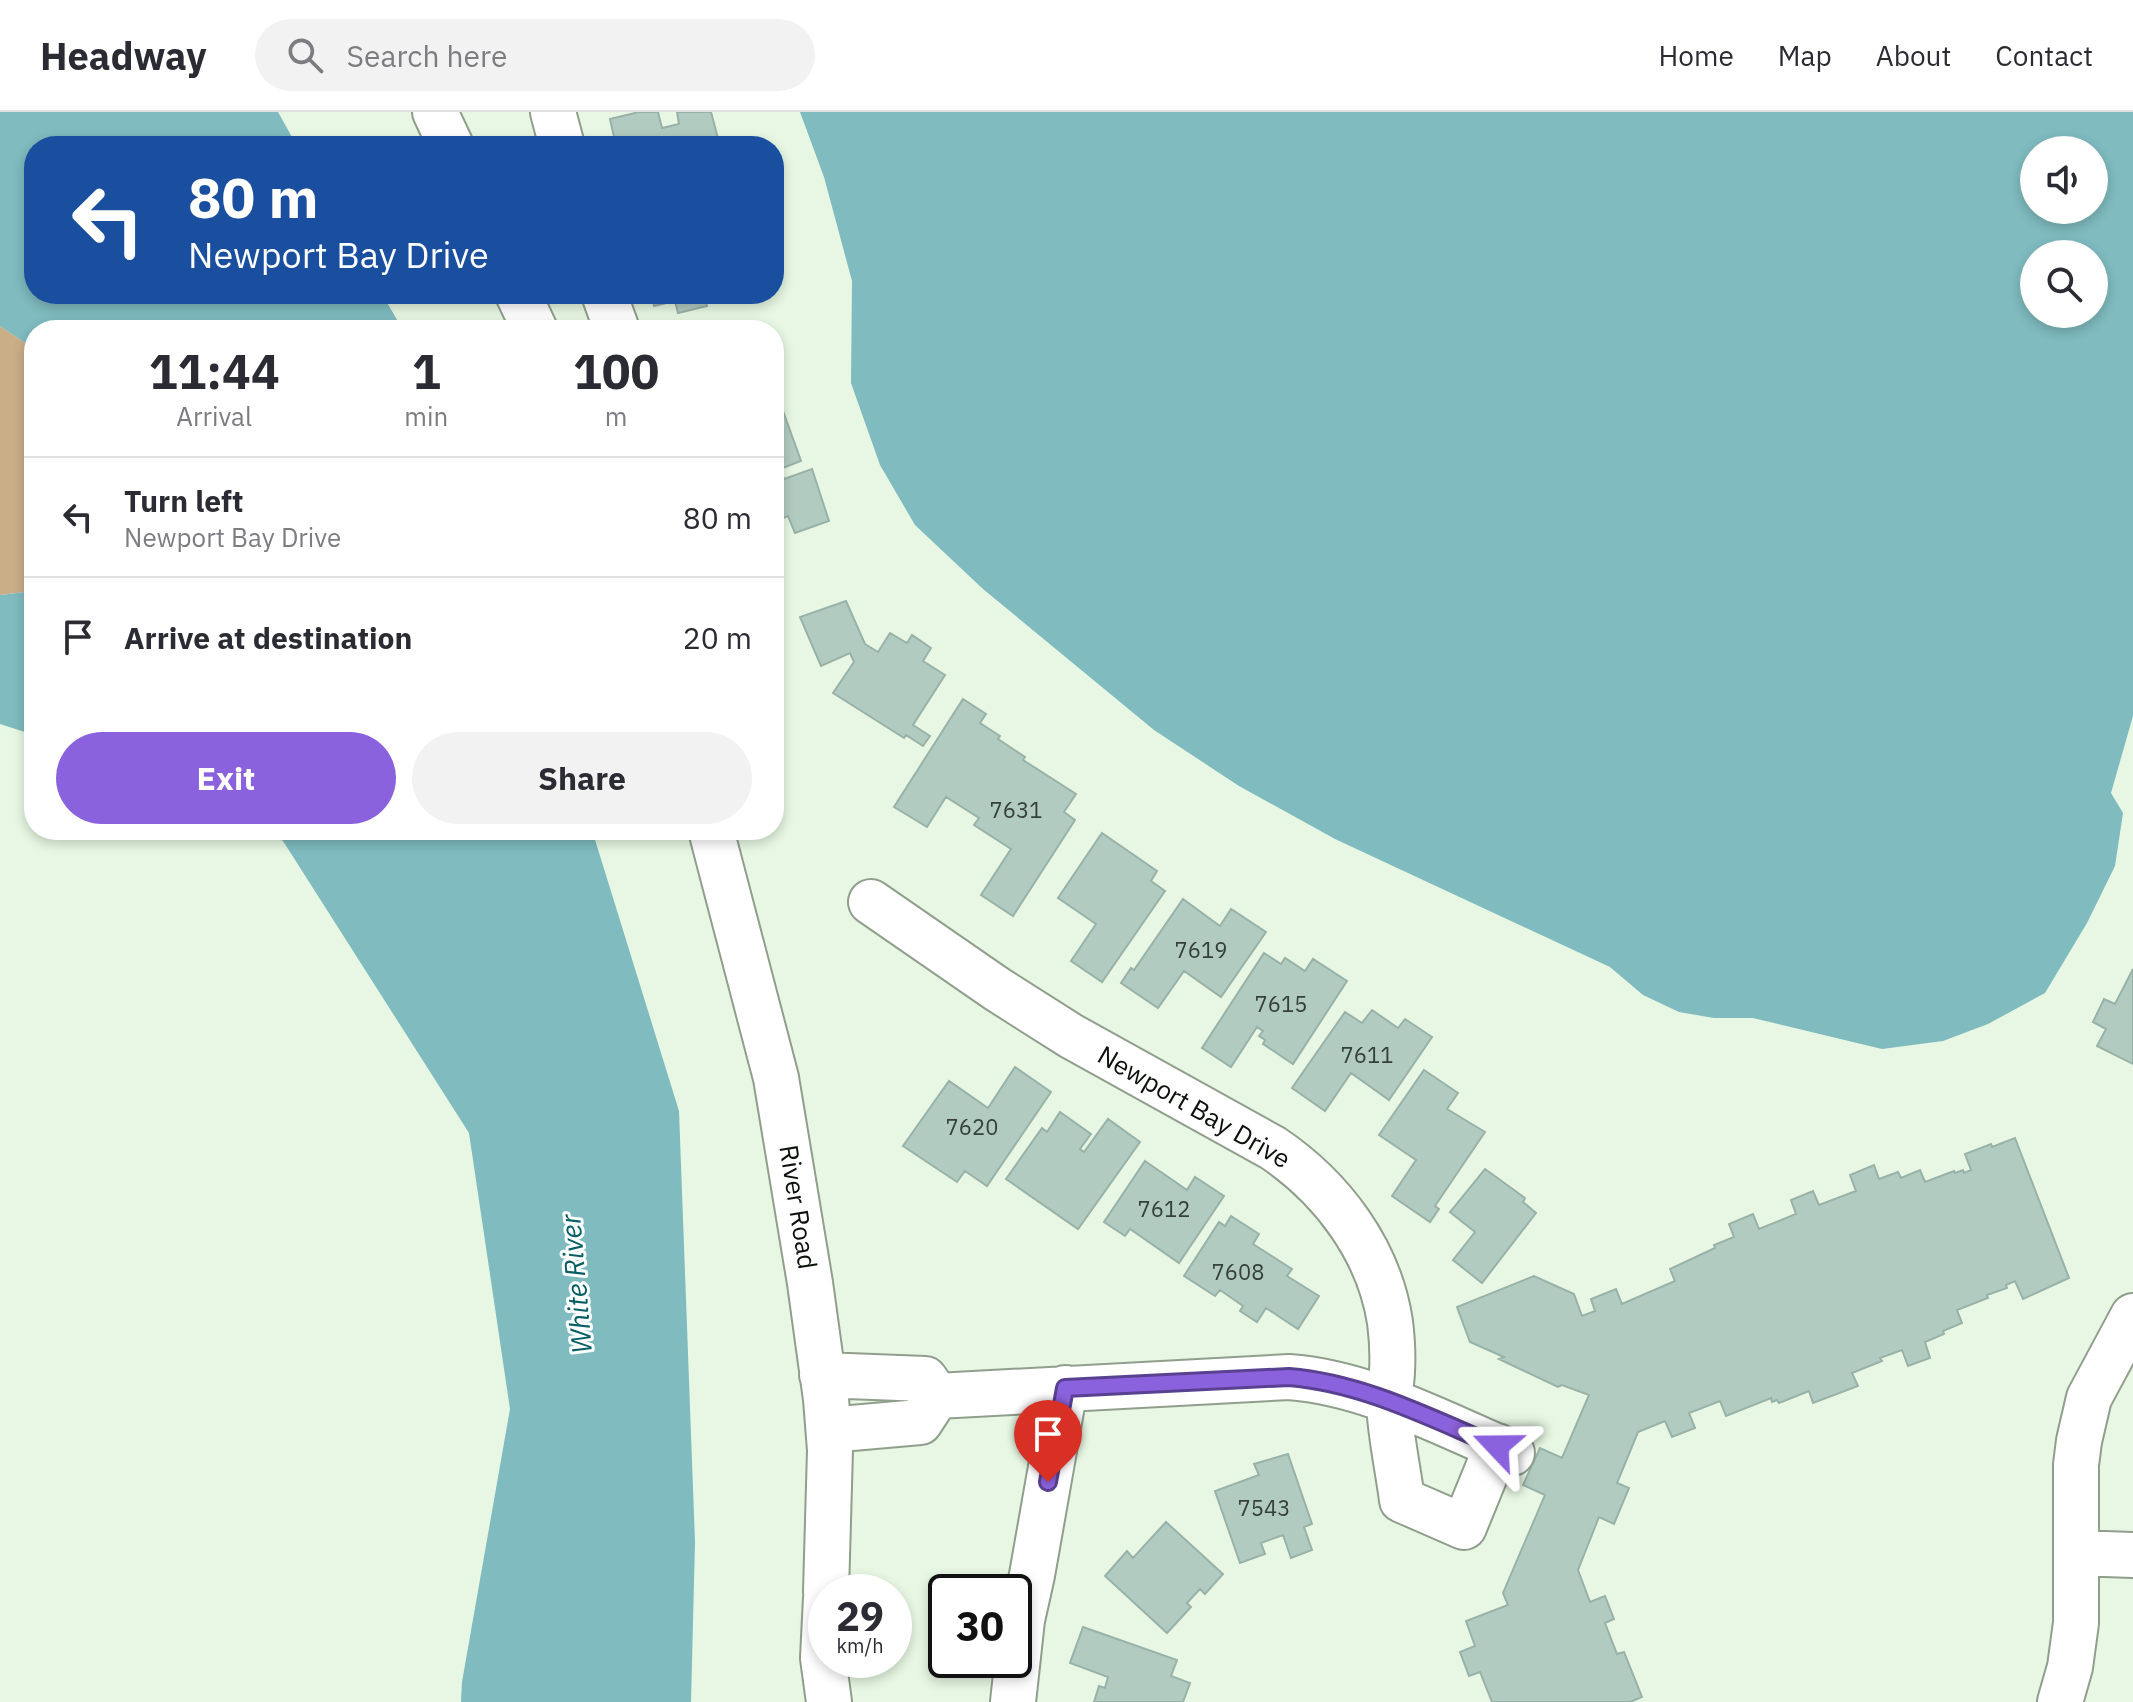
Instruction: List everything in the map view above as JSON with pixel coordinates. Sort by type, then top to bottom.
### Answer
[{"type":"street","points":[[435,112],[446,136]]},
{"type":"street","points":[[553,112],[559,136]]},
{"type":"street","name":"River Road","points":[[714,840],[776,1078],[806,1254],[829,1430],[827,1574]]},
{"type":"street","name":"Newport Bay Drive","points":[[871,902],[1071,1036],[1273,1148],[1322,1189],[1357,1235],[1384,1297],[1392,1348],[1389,1401],[1402,1500],[1464,1527],[1505,1450],[1389,1401]]},
{"type":"street","points":[[2060,1702],[2070,1667],[2076,1623],[2076,1465],[2079,1441],[2089,1398],[2133,1316]]},
{"type":"street","points":[[822,1375],[925,1379],[937,1396]]},
{"type":"street","points":[[937,1396],[1289,1377],[1332,1383],[1389,1401]]},
{"type":"street","points":[[1013,1702],[1022,1620],[1065,1388]]},
{"type":"street","points":[[829,1430],[920,1422],[937,1396]]},
{"type":"street","points":[[2076,1539],[2133,1527]]},
{"type":"street","points":[[2076,1539],[2133,1555]]},
{"type":"street","points":[[826,1678],[829,1702]]},
{"type":"shaded area","points":[[0,326],[24,342],[24,592],[0,595]]},
{"type":"water","points":[[0,112],[278,112],[291,136],[24,136],[24,304],[388,304],[397,320],[24,320],[24,342],[0,326]]},
{"type":"water","points":[[800,112],[2133,112],[2133,716],[2111,793],[2123,813],[2115,866],[2087,923],[2045,993],[1988,1024],[1943,1041],[1882,1049],[1753,1018],[1714,1018],[1679,1012],[1643,995],[1610,967],[1335,839],[1239,786],[1154,730],[983,589],[915,525],[880,465],[851,383],[852,281],[824,177]]},
{"type":"water","points":[[24,592],[24,732],[0,724],[0,595]]},
{"type":"water","name":"White River","points":[[595,840],[679,1111],[695,1542],[691,1702],[461,1702],[510,1409],[469,1133],[283,841]]},
{"type":"building","points":[[639,112],[658,112],[662,128],[679,124],[677,112],[711,112],[717,136],[614,136],[610,119]]},
{"type":"building","points":[[676,304],[706,304],[707,306],[678,313]]},
{"type":"building","points":[[784,414],[801,461],[784,467]]},
{"type":"building","points":[[812,469],[829,521],[795,533],[788,516],[784,518],[784,479]]},
{"type":"building","points":[[846,601],[865,644],[878,652],[890,633],[907,643],[912,635],[931,648],[923,661],[945,675],[913,725],[930,736],[923,746],[906,735],[904,738],[833,693],[854,662],[850,653],[821,666],[800,617]]},
{"type":"building","points":[[963,699],[986,714],[980,723],[1000,736],[998,739],[1025,757],[1023,760],[1076,794],[1064,812],[1075,820],[1013,916],[981,895],[1011,849],[974,825],[979,818],[946,797],[927,827],[894,807]]},
{"type":"building","points":[[1102,833],[1157,871],[1151,881],[1165,891],[1102,982],[1071,961],[1096,924],[1058,898]]},
{"type":"building","points":[[1183,899],[1220,926],[1231,909],[1266,932],[1221,997],[1184,971],[1158,1008],[1121,983],[1131,968],[1134,970]]},
{"type":"building","points":[[1264,953],[1281,964],[1285,958],[1305,971],[1313,959],[1347,981],[1293,1064],[1263,1044],[1265,1040],[1259,1036],[1263,1031],[1257,1027],[1231,1067],[1202,1048]]},
{"type":"building","points":[[2133,969],[2133,1064],[2097,1046],[2106,1029],[2093,1022],[2104,999],[2115,1004]]},
{"type":"building","points":[[1372,1010],[1398,1028],[1405,1019],[1432,1037],[1389,1100],[1351,1073],[1325,1111],[1292,1088],[1345,1012],[1362,1023]]},
{"type":"building","points":[[1015,1067],[1051,1092],[987,1186],[965,1171],[957,1182],[903,1146],[949,1081],[988,1108]]},
{"type":"building","points":[[1424,1070],[1458,1093],[1447,1109],[1485,1132],[1435,1206],[1439,1209],[1430,1222],[1392,1196],[1416,1160],[1379,1135]]},
{"type":"building","points":[[1060,1112],[1091,1134],[1080,1149],[1084,1152],[1108,1119],[1140,1142],[1078,1229],[1006,1179],[1042,1128],[1047,1132]]},
{"type":"building","points":[[2015,1138],[2069,1278],[2023,1299],[2015,1281],[2006,1285],[2007,1288],[1987,1295],[1988,1298],[1957,1310],[1962,1323],[1925,1342],[1930,1358],[1908,1366],[1902,1350],[1880,1358],[1882,1361],[1852,1373],[1858,1386],[1813,1403],[1809,1391],[1779,1403],[1777,1400],[1772,1402],[1771,1398],[1726,1416],[1720,1401],[1689,1413],[1695,1428],[1672,1437],[1665,1421],[1638,1432],[1617,1483],[1629,1488],[1614,1524],[1599,1517],[1578,1570],[1590,1602],[1605,1596],[1614,1619],[1605,1623],[1617,1654],[1624,1652],[1642,1697],[1630,1702],[1492,1702],[1480,1672],[1469,1676],[1460,1652],[1475,1646],[1466,1621],[1508,1605],[1503,1593],[1545,1495],[1523,1485],[1540,1448],[1562,1458],[1589,1395],[1562,1385],[1558,1387],[1470,1342],[1457,1307],[1534,1276],[1574,1294],[1582,1316],[1595,1311],[1591,1299],[1616,1289],[1622,1304],[1675,1281],[1670,1269],[1734,1237],[1729,1224],[1753,1214],[1759,1229],[1796,1214],[1791,1200],[1813,1191],[1819,1205],[1856,1191],[1850,1175],[1874,1165],[1879,1179],[1898,1172],[1901,1178],[1920,1170],[1925,1182],[1954,1171],[1963,1170],[1964,1173],[1971,1170],[1965,1154]]},
{"type":"building","points":[[1145,1161],[1187,1190],[1195,1177],[1224,1196],[1179,1263],[1130,1229],[1125,1236],[1104,1222]]},
{"type":"building","points":[[1485,1169],[1525,1198],[1523,1202],[1536,1213],[1482,1283],[1453,1260],[1475,1232],[1450,1212]]},
{"type":"building","points":[[1231,1216],[1259,1234],[1253,1244],[1292,1269],[1287,1276],[1319,1296],[1298,1329],[1266,1308],[1257,1322],[1240,1311],[1243,1306],[1220,1290],[1215,1296],[1184,1276],[1219,1222],[1225,1226]]},
{"type":"building","points":[[1288,1454],[1312,1524],[1304,1527],[1312,1550],[1291,1558],[1283,1535],[1261,1543],[1265,1554],[1240,1563],[1215,1491],[1259,1475],[1254,1464]]},
{"type":"building","points":[[1166,1522],[1223,1574],[1205,1594],[1200,1589],[1187,1603],[1191,1607],[1167,1633],[1105,1576],[1127,1551],[1133,1558]]},
{"type":"building","points":[[1083,1627],[1177,1660],[1171,1676],[1190,1683],[1183,1702],[1094,1702],[1099,1686],[1105,1688],[1108,1677],[1070,1663]]},
{"type":"route","points":[[1048,1482],[1065,1388],[1289,1377],[1309,1379],[1369,1393],[1497,1446]]}]
